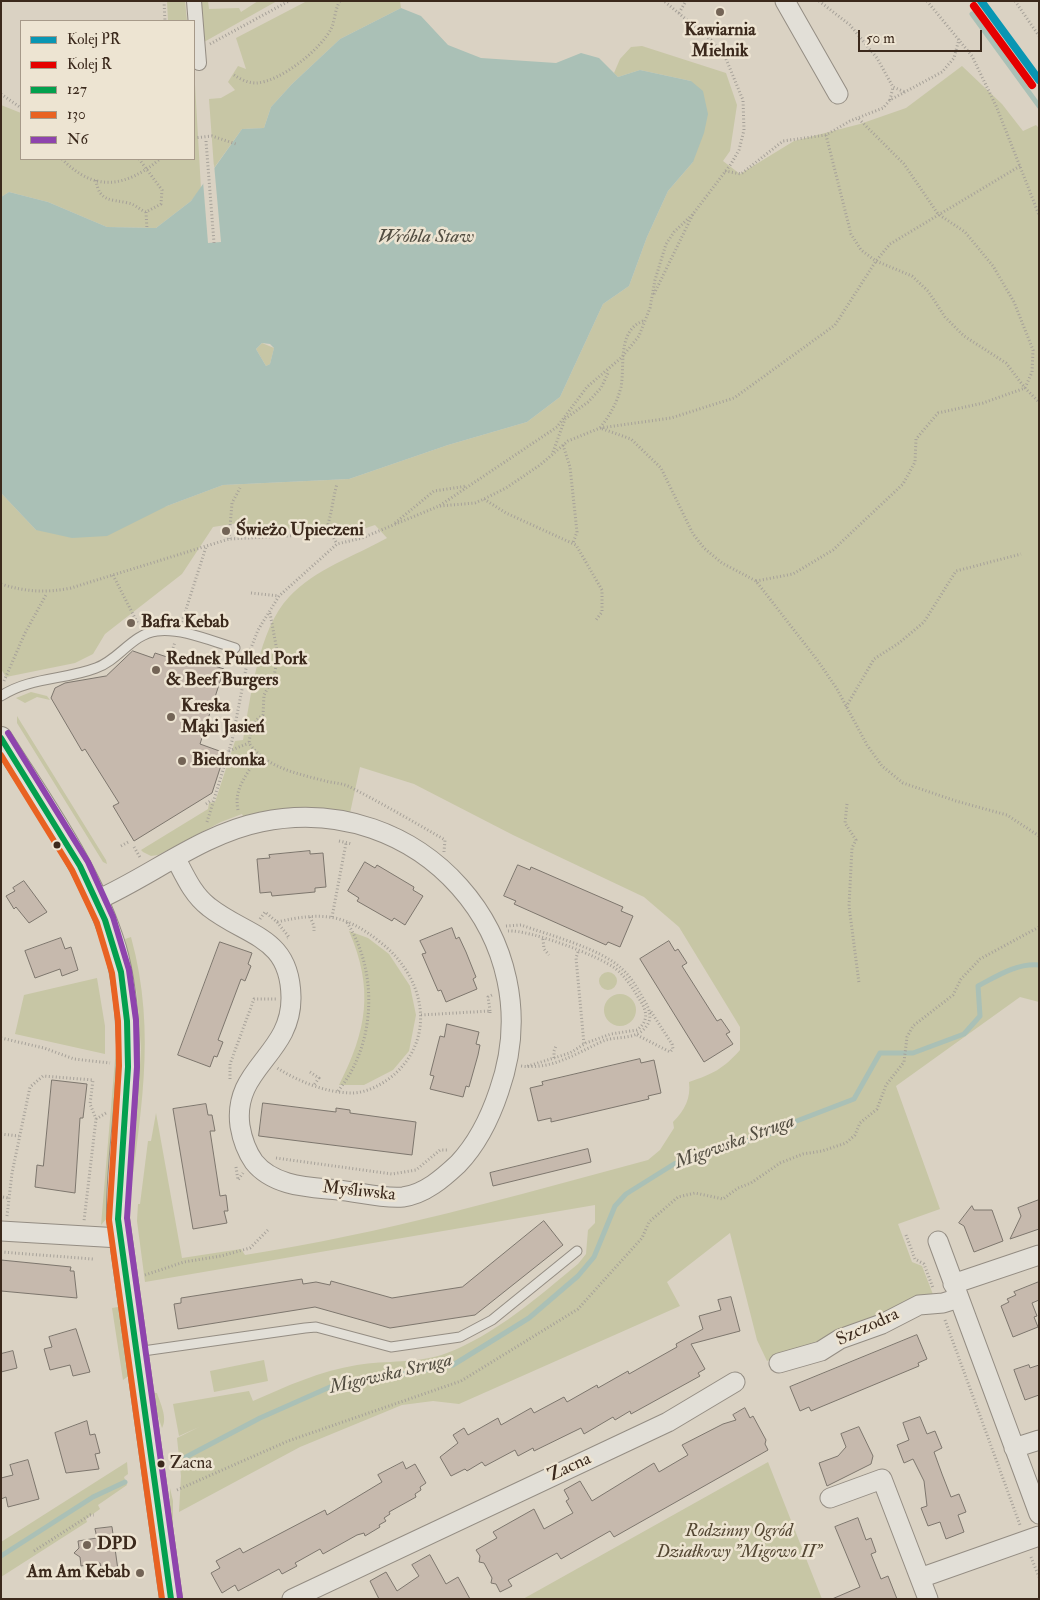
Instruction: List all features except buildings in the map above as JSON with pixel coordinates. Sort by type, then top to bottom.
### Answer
[{"type":"street","points":[[194,1],[198,56]]},
{"type":"street","points":[[785,1],[838,94]]},
{"type":"street","points":[[1,738],[63,838],[97,900],[115,949],[126,1018],[128,1072],[118,1199],[120,1238],[171,1599]]},
{"type":"street","name":"Myśliwska","points":[[97,900],[176,859],[227,833],[260,822],[292,818],[324,819],[361,825],[409,846],[437,864],[479,910],[496,940],[506,975],[511,1005],[516,1066],[483,1130],[466,1156],[442,1179],[420,1192],[402,1197],[299,1186],[281,1181],[245,1161],[240,1122],[240,1098],[250,1077],[265,1060],[286,1029],[291,1000],[289,980],[281,959],[272,944],[208,907],[193,890],[176,859]]},
{"type":"street","points":[[4,1227],[120,1238]]},
{"type":"street","points":[[938,1241],[1039,1514]]},
{"type":"street","name":"Szczodra","points":[[779,1364],[821,1351],[840,1338],[882,1324],[919,1305],[939,1304],[956,1291],[1039,1255]]},
{"type":"street","name":"Zacna","points":[[292,1599],[668,1422],[735,1382]]},
{"type":"street","points":[[1014,1448],[1039,1440]]},
{"type":"street","points":[[830,1498],[882,1479],[928,1599]]},
{"type":"street","points":[[920,1578],[1032,1538]]},
{"type":"lane","points":[[1,696],[24,684],[97,668],[143,634],[159,631],[178,633],[235,648]]},
{"type":"lane","points":[[136,1352],[316,1327],[391,1347],[460,1337],[492,1320],[577,1251]]},
{"type":"path","points":[[164,1],[165,20]]},
{"type":"path","points":[[198,56],[289,1]]},
{"type":"path","points":[[234,75],[256,83],[270,79],[298,63],[317,48],[332,28],[340,1]]},
{"type":"path","points":[[653,296],[655,280],[666,244],[674,232],[693,214],[725,171],[739,150],[744,130],[743,100],[726,59],[711,40],[664,1]]},
{"type":"path","points":[[679,13],[686,1]]},
{"type":"path","points":[[819,1],[850,25],[877,58],[893,87],[905,92]]},
{"type":"path","points":[[926,1],[972,56],[993,99],[1039,215]]},
{"type":"path","points":[[1015,1],[1039,36]]},
{"type":"path","points":[[725,171],[740,174],[783,141],[826,136],[857,118],[883,108],[890,100],[942,72],[954,58],[959,39]]},
{"type":"path","points":[[890,100],[893,87]]},
{"type":"path","points":[[1,94],[20,107]]},
{"type":"path","points":[[756,581],[793,574],[833,550],[902,484],[915,462],[916,439],[938,413],[983,403],[1025,388],[1032,372],[1033,350],[1014,302],[992,266],[965,232],[938,214],[904,164],[857,118]]},
{"type":"path","points":[[195,138],[212,136],[236,144]]},
{"type":"path","points":[[826,136],[851,234],[862,250],[876,261],[912,276],[928,290],[945,317],[964,336],[1006,363],[1025,388],[1039,402]]},
{"type":"path","points":[[206,141],[214,243]]},
{"type":"path","points":[[63,160],[70,167],[96,180],[120,182],[135,178],[159,160]]},
{"type":"path","points":[[140,160],[158,182],[163,197],[158,207],[146,212]]},
{"type":"path","points":[[439,506],[475,503],[484,500],[506,488],[563,445],[600,428],[671,418],[734,398],[835,325],[876,261],[890,244],[1020,166]]},
{"type":"path","points":[[96,180],[103,198],[110,202],[130,203],[146,212]]},
{"type":"path","points":[[146,212],[147,229]]},
{"type":"path","points":[[552,452],[565,419],[574,403],[587,387],[622,357],[639,336],[653,296],[693,214]]},
{"type":"path","points":[[600,428],[614,409],[621,387],[622,357],[628,335],[634,326],[643,321]]},
{"type":"path","points":[[205,826],[229,751],[248,653],[258,630],[279,596],[337,544],[362,538],[439,506],[557,426],[588,402],[601,388],[610,368]]},
{"type":"path","points":[[600,428],[631,439],[661,468],[692,534],[704,548],[722,563],[756,581],[818,661],[867,745],[882,766],[903,783],[956,801],[1007,815],[1039,836]]},
{"type":"path","points":[[563,445],[570,467],[577,532],[573,544]]},
{"type":"path","points":[[324,534],[329,524],[331,501],[337,484]]},
{"type":"path","points":[[394,524],[434,491],[467,486]]},
{"type":"path","points":[[229,539],[232,503],[240,488]]},
{"type":"path","points":[[484,500],[506,513],[573,544],[581,552],[602,590],[602,612],[596,620]]},
{"type":"path","points":[[1,584],[20,590],[47,593],[71,588],[229,539],[324,534],[332,535],[337,544]]},
{"type":"path","points":[[170,658],[206,546]]},
{"type":"path","points":[[846,707],[874,659],[899,643],[924,622],[938,603],[956,571],[1021,554]]},
{"type":"path","points":[[113,575],[143,634]]},
{"type":"path","points":[[2,684],[25,634],[47,593]]},
{"type":"path","points":[[251,593],[279,596]]},
{"type":"path","points":[[270,613],[278,656],[274,676],[264,695],[263,715],[253,724],[249,743],[264,761],[284,769],[350,786],[400,812],[445,840],[446,850],[437,864]]},
{"type":"path","points":[[229,751],[249,743]]},
{"type":"path","points":[[241,818],[237,800],[241,781],[253,766],[257,754]]},
{"type":"path","points":[[206,804],[213,800]]},
{"type":"path","points":[[847,804],[844,823],[856,840],[852,848],[849,906],[859,983]]},
{"type":"path","points":[[334,840],[356,844]]},
{"type":"path","points":[[121,846],[130,841]]},
{"type":"path","points":[[332,916],[346,843]]},
{"type":"path","points":[[134,847],[144,865]]},
{"type":"path","points":[[251,931],[265,912],[277,922],[309,916],[332,916],[361,928],[393,952],[413,981],[421,1015],[413,1052],[404,1065],[385,1082],[353,1093],[314,1085],[295,1078],[265,1060]]},
{"type":"path","points":[[309,916],[314,926],[314,931]]},
{"type":"path","points":[[338,1091],[351,1072],[364,1043],[368,1022],[365,962],[357,937],[346,921]]},
{"type":"path","points":[[516,1066],[532,1068],[557,1063],[606,1040],[637,1035],[646,1027],[650,1019],[648,1010],[633,980],[610,959],[521,925],[510,925],[500,930],[525,932],[602,959],[617,970],[631,985],[648,1010],[672,1044],[672,1050],[670,1052],[637,1035]]},
{"type":"path","points":[[177,1490],[288,1440],[461,1380],[578,1309],[642,1238],[649,1222],[678,1197],[695,1193],[723,1199],[780,1163],[803,1154],[822,1152],[846,1143],[855,1134],[860,1123],[876,1109],[886,1085],[904,1062],[907,1037],[912,1026],[954,995],[961,979],[980,959],[1039,927]]},
{"type":"path","points":[[544,939],[544,949],[549,955]]},
{"type":"path","points":[[578,952],[576,958],[584,1044]]},
{"type":"path","points":[[490,1018],[488,997],[493,994],[492,987]]},
{"type":"path","points":[[230,1083],[230,1064],[254,999],[291,1000]]},
{"type":"path","points":[[516,1066],[554,1058],[611,1034],[637,1030],[646,1018],[648,1010]]},
{"type":"path","points":[[421,1015],[490,1011]]},
{"type":"path","points":[[1,1038],[44,1048],[74,1060],[104,1063]]},
{"type":"path","points":[[554,1058],[556,1046]]},
{"type":"path","points":[[310,1072],[319,1078],[314,1085]]},
{"type":"path","points":[[4,1227],[19,1136],[30,1087],[43,1076],[93,1080],[90,1104],[96,1119],[84,1228]]},
{"type":"path","points":[[96,1119],[106,1113]]},
{"type":"path","points":[[95,1130],[105,1130]]},
{"type":"path","points":[[1,1134],[19,1136]]},
{"type":"path","points":[[245,1161],[276,1158],[392,1174],[416,1170],[440,1150],[451,1150]]},
{"type":"path","points":[[245,1161],[238,1180],[245,1161]]},
{"type":"path","points":[[3,1197],[9,1198]]},
{"type":"path","points":[[140,1274],[148,1276],[166,1267],[177,1266],[184,1262],[221,1256],[250,1248],[269,1229]]},
{"type":"path","points":[[906,1235],[914,1259],[924,1264],[1032,1538],[1039,1577]]},
{"type":"path","points":[[1,1252],[93,1259]]},
{"type":"path","points":[[34,1551],[90,1515],[94,1515]]},
{"type":"green space","points":[[167,1],[185,1],[187,20],[168,20]]},
{"type":"green space","points":[[208,1],[209,9],[239,8],[241,12],[258,1],[277,1],[204,42],[201,2]]},
{"type":"green space","points":[[307,1],[400,1],[401,8],[340,39],[292,84],[271,107],[264,128],[242,129],[214,168],[209,99],[221,98],[235,90],[228,82],[238,66],[246,69],[236,38]]},
{"type":"green space","points":[[642,46],[726,73],[737,105],[730,151],[723,161],[740,174],[794,141],[860,124],[906,108],[962,66],[1002,104],[1023,131],[1036,125],[1039,128],[1039,1002],[1020,997],[896,1086],[940,1209],[898,1224],[912,1262],[922,1266],[934,1297],[767,1361],[757,1340],[730,1233],[667,1282],[680,1306],[459,1404],[433,1401],[402,1405],[300,1447],[179,1512],[181,1476],[177,1438],[199,1427],[179,1436],[173,1404],[249,1391],[253,1401],[330,1371],[368,1364],[425,1359],[447,1353],[465,1345],[516,1314],[578,1264],[586,1254],[588,1230],[595,1223],[595,1205],[145,1282],[137,1221],[138,1204],[140,1204],[148,1141],[151,1141],[156,1113],[182,1258],[241,1249],[245,1255],[397,1225],[648,1160],[660,1150],[674,1128],[673,1122],[681,1113],[688,1099],[689,1082],[717,1070],[740,1050],[740,1027],[679,927],[644,897],[513,835],[414,784],[360,767],[350,813],[303,809],[244,818],[242,814],[221,822],[158,855],[151,856],[143,852],[141,850],[208,809],[209,803],[215,802],[235,741],[243,740],[257,664],[270,627],[278,611],[299,587],[311,578],[387,538],[375,525],[363,529],[318,528],[249,531],[238,523],[213,527],[182,574],[105,634],[93,654],[75,663],[6,677],[1,669],[1,493],[36,530],[167,506],[223,485],[349,479],[448,445],[527,422],[560,397],[603,304],[629,286],[647,237],[668,191],[693,162],[691,81],[640,70],[618,77],[614,73],[620,59],[631,47]]},
{"type":"green space","points":[[195,84],[201,189],[191,201],[156,228],[107,227],[48,202],[9,192],[1,197],[1,105],[20,113],[20,160],[195,160]]},
{"type":"green space","points":[[262,343],[274,348],[270,364],[266,366],[256,349]]},
{"type":"green space","points":[[31,692],[47,696],[50,700],[37,697],[25,703],[16,698]]},
{"type":"green space","points":[[17,716],[107,864],[103,862],[17,723]]},
{"type":"green space","points":[[349,931],[368,938],[389,954],[410,986],[416,1015],[409,1051],[393,1070],[364,1085],[339,1085],[356,1046],[364,1009],[362,972]]},
{"type":"green space","points":[[131,937],[139,973],[145,1043],[141,1110],[128,1216],[130,1153],[138,1096],[141,1049],[137,994],[125,939]]},
{"type":"green space","points":[[608,972],[614,975],[617,981],[614,987],[608,990],[602,987],[599,981],[602,975]]},
{"type":"green space","points":[[97,978],[105,1026],[105,1054],[15,1034],[24,995]]},
{"type":"green space","points":[[620,994],[626,995],[631,999],[635,1004],[635,1016],[631,1021],[626,1025],[620,1026],[614,1025],[609,1021],[605,1016],[604,1010],[605,1004],[609,999],[614,995]]},
{"type":"green space","points":[[116,1048],[118,1050],[108,1217],[101,1225]]},
{"type":"green space","points":[[118,1285],[130,1375],[123,1380],[112,1308],[118,1307],[115,1286]]},
{"type":"green space","points":[[264,1360],[268,1381],[214,1392],[210,1371]]},
{"type":"green space","points":[[157,1393],[163,1410],[164,1424],[162,1428],[151,1396]]},
{"type":"green space","points":[[127,1462],[128,1474],[124,1477],[127,1485],[98,1505],[100,1509],[86,1519],[87,1522],[1,1577],[1,1542]]},
{"type":"green space","name":"Rodzinny Ogród Działkowy \"Migowo II\"","points":[[768,1462],[822,1599],[523,1599]]},
{"type":"green space","points":[[170,1488],[183,1599],[179,1599],[170,1525]]},
{"type":"water","name":"Wróbla Staw","points":[[401,8],[421,16],[448,45],[481,58],[556,63],[581,53],[599,58],[618,77],[640,70],[691,81],[703,91],[708,114],[704,133],[693,162],[668,191],[647,237],[629,286],[603,304],[560,397],[527,422],[448,445],[349,479],[223,485],[167,506],[107,536],[72,538],[36,530],[1,493],[1,197],[9,192],[48,202],[107,227],[156,228],[191,201],[242,129],[264,128],[271,107],[292,84],[340,39]],"holes":[[[262,343],[270,344],[274,348],[270,364],[266,366],[256,349]]]},
{"type":"pier","points":[[214,164],[221,242],[208,243],[203,181]]},
{"type":"waterway","points":[[972,14],[1039,106]]},
{"type":"waterway","name":"Migowska Struga","points":[[186,1457],[260,1418],[330,1387],[453,1365],[529,1318],[578,1276],[594,1257],[615,1206],[626,1194],[674,1164],[794,1126],[794,1122],[854,1099],[880,1053],[913,1053],[964,1034],[980,1016],[978,986],[1015,968],[1039,965]]},
{"type":"waterway","name":"Migowska Struga","points":[[1,1556],[93,1497],[125,1482]]},
{"type":"rail line","name":"PR","points":[[981,1],[1039,80]]},
{"type":"rail line","name":"R","points":[[974,6],[1032,85]]},
{"type":"transit line","name":"N6","points":[[8,733],[88,862],[113,917],[129,970],[136,1020],[137,1067],[127,1218],[180,1598]]},
{"type":"transit line","name":"127","points":[[1,738],[80,866],[105,920],[121,972],[127,1021],[128,1067],[118,1219],[171,1599]]},
{"type":"transit line","name":"130","points":[[1,755],[72,870],[97,923],[112,973],[118,1021],[119,1066],[109,1220],[162,1599]]},
{"type":"place","name":"Kawiarnia Mielnik","points":[[720,12]]},
{"type":"place","name":"Świeżo Upieczeni","points":[[226,531]]},
{"type":"place","name":"Bafra Kebab","points":[[131,623]]},
{"type":"place","name":"Rednek Pulled Pork & Beef Burgers","points":[[156,670]]},
{"type":"place","name":"Kreska Mąki Jasień","points":[[171,717]]},
{"type":"place","name":"Biedronka","points":[[182,761]]},
{"type":"place","name":"Zacna","points":[[161,1464]]},
{"type":"place","name":"DPD","points":[[87,1545]]},
{"type":"place","name":"Am Am Kebab","points":[[140,1573]]}]
